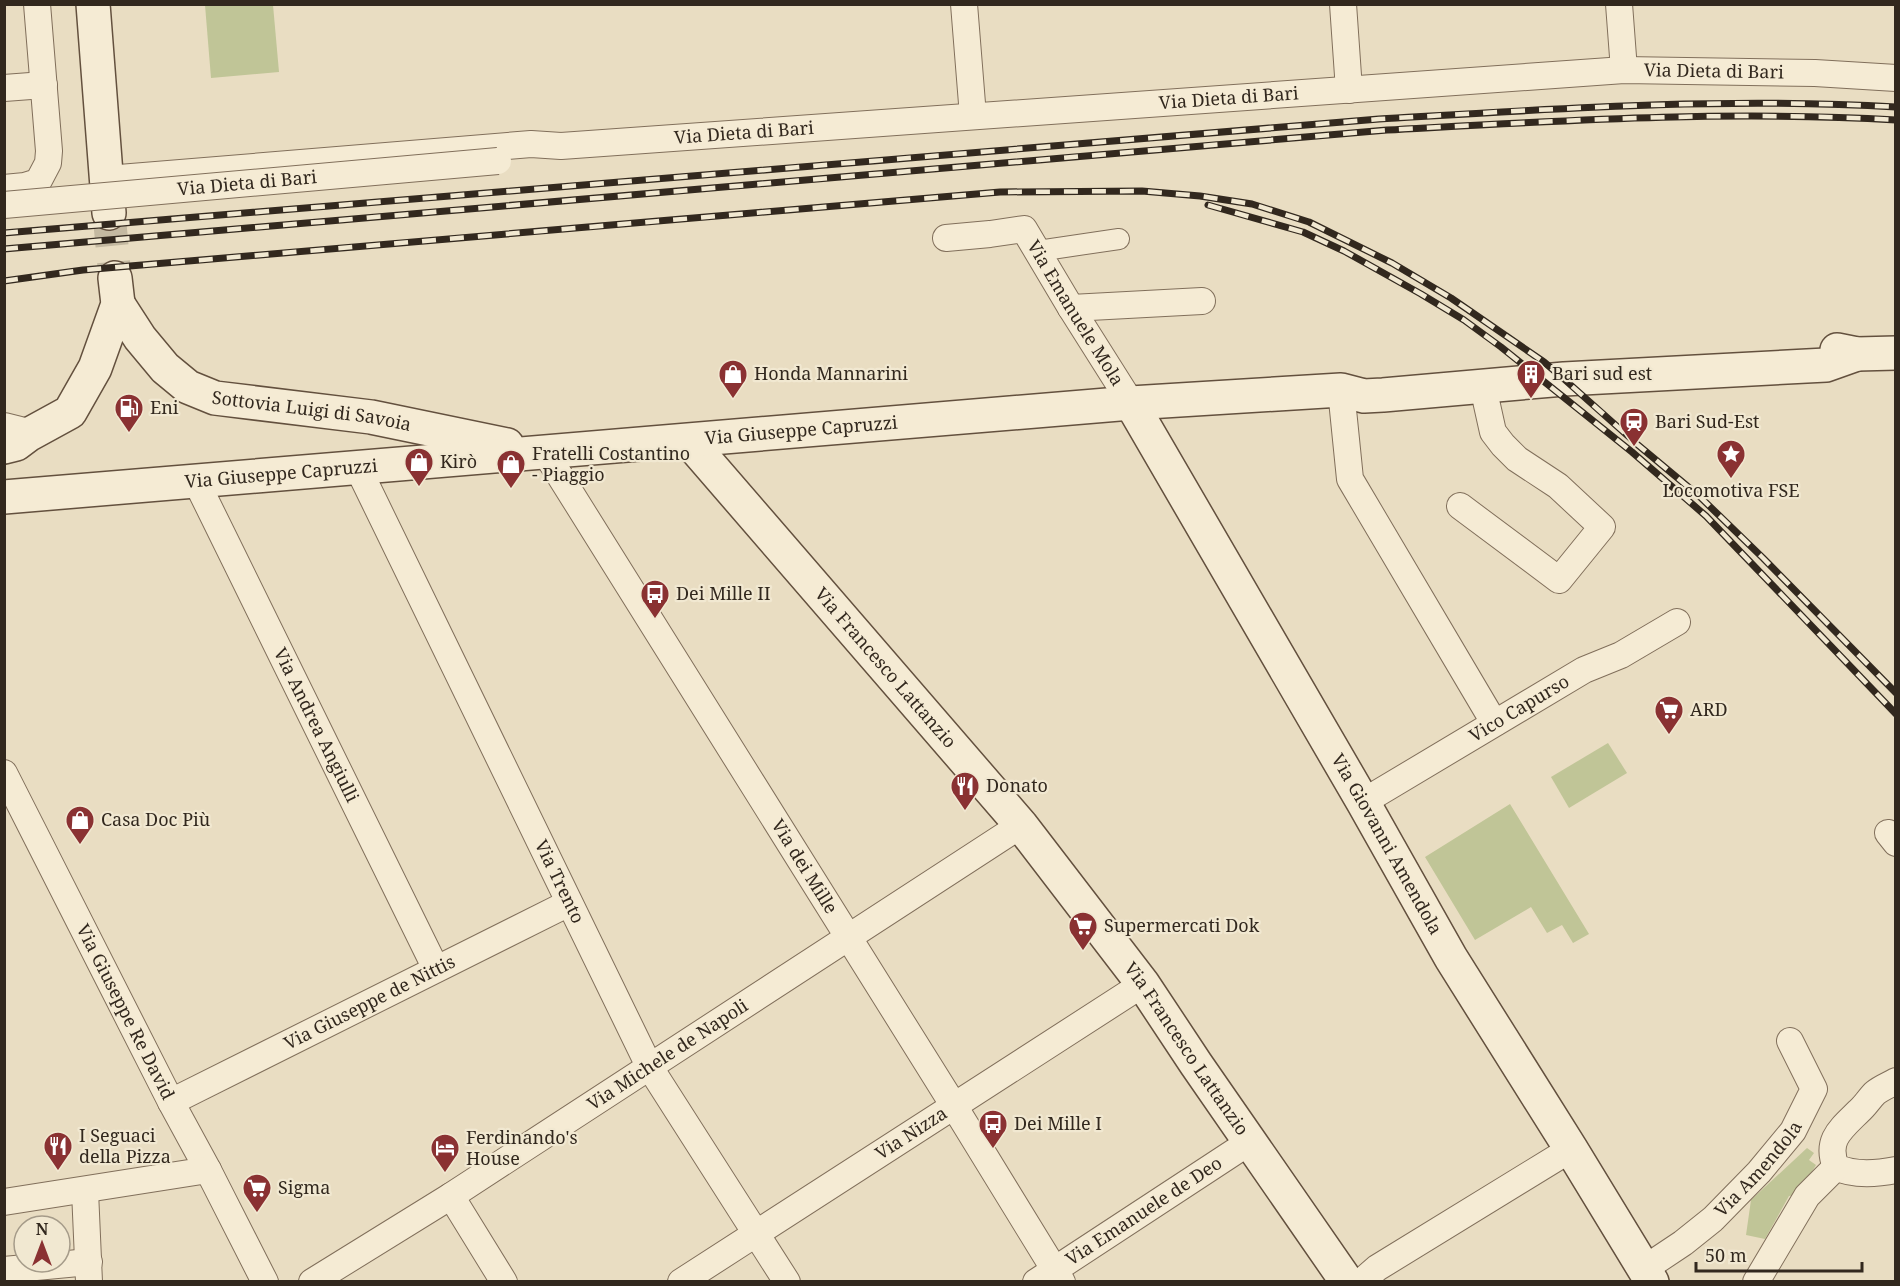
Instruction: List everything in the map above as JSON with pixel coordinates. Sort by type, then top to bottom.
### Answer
[{"type":"main road","points":[[93,4],[109,213]]},
{"type":"main road","name":"Sottovia Luigi di Savoia","points":[[12,437],[70,412],[95,368],[117,291],[140,338],[165,368],[188,387],[214,398],[371,417],[544,452]]},
{"type":"main road","points":[[1341,390],[1365,377],[1382,374],[1660,353],[1825,347],[1857,354],[1896,353]]},
{"type":"main road","points":[[1341,390],[1364,396],[1575,378],[1826,365],[1857,354]]},
{"type":"main road","name":"Via Giuseppe Capruzzi","points":[[4,497],[1131,403],[1341,390]]},
{"type":"main road","name":"Via Giovanni Amendola","points":[[1131,403],[1451,958],[1648,1275]]},
{"type":"main road","name":"Via Francesco Lattanzio","points":[[689,441],[1021,825],[1143,984],[1347,1281]]},
{"type":"street","points":[[4,188],[38,182],[48,163],[49,151],[37,4]]},
{"type":"street","points":[[964,4],[973,116]]},
{"type":"street","points":[[1343,4],[1349,90]]},
{"type":"street","points":[[1619,4],[1623,70]]},
{"type":"street","name":"Via Dieta di Bari","points":[[106,179],[531,144],[561,146],[1623,70],[1815,73],[1896,78]]},
{"type":"street","points":[[4,88],[44,85]]},
{"type":"street","name":"Via Dieta di Bari","points":[[4,205],[498,161],[542,155],[561,146]]},
{"type":"street","name":"Via Emanuele Mola","points":[[952,235],[990,234],[1024,228],[1131,403]]},
{"type":"street","points":[[1038,251],[1119,239]]},
{"type":"street","points":[[1071,308],[1202,301]]},
{"type":"street","points":[[1460,506],[1559,580],[1602,527],[1558,486],[1517,459],[1503,445],[1493,432],[1483,387]]},
{"type":"street","points":[[1341,390],[1350,479],[1489,714],[1496,722]]},
{"type":"street","name":"Via dei Mille","points":[[544,452],[954,1106],[1051,1277]]},
{"type":"street","name":"Via Trento","points":[[358,468],[649,1066],[788,1281]]},
{"type":"street","name":"Via Andrea Angiulli","points":[[195,481],[436,969]]},
{"type":"street","name":"Vico Capurso","points":[[1363,802],[1584,670],[1621,655],[1677,622]]},
{"type":"street","name":"Via Giuseppe Re David","points":[[5,775],[265,1281]]},
{"type":"street","name":"Via Michele de Napoli","points":[[312,1281],[451,1196],[1021,825]]},
{"type":"street","name":"Via Giuseppe de Nittis","points":[[171,1102],[569,903]]},
{"type":"street","name":"Via Nizza","points":[[681,1281],[1143,984]]},
{"type":"street","name":"Via Amendola","points":[[1648,1275],[1713,1219],[1759,1172],[1793,1131],[1814,1089],[1790,1041]]},
{"type":"street","points":[[1896,1081],[1876,1093],[1860,1111],[1846,1122],[1832,1147],[1832,1157],[1836,1167],[1846,1172],[1896,1170]]},
{"type":"street","name":"Via Emanuele de Deo","points":[[1051,1277],[1251,1141]]},
{"type":"street","points":[[1361,1281],[1377,1268],[1571,1149]]},
{"type":"street","points":[[1756,1281],[1807,1196],[1836,1167]]},
{"type":"street","points":[[4,1202],[208,1170]]},
{"type":"street","points":[[4,1270],[89,1272],[85,1191]]},
{"type":"street","points":[[451,1196],[504,1281]]},
{"type":"green space","points":[[205,5],[273,5],[279,72],[211,78]]},
{"type":"green space","points":[[1608,743],[1627,773],[1569,808],[1551,777]]},
{"type":"green space","points":[[1510,804],[1589,934],[1573,943],[1562,925],[1547,933],[1531,907],[1475,940],[1425,857]]},
{"type":"green space","points":[[1807,1148],[1814,1153],[1809,1160],[1816,1165],[1798,1195],[1789,1196],[1765,1239],[1746,1235],[1751,1200]]},
{"type":"tunnel","points":[[109,213],[115,278]]},
{"type":"railway","points":[[4,233],[1379,119],[1573,108],[1702,104],[1767,103],[1896,107]]},
{"type":"railway","points":[[4,249],[1387,130],[1705,116],[1896,120]]},
{"type":"railway","points":[[4,281],[83,270],[1000,192],[1142,191],[1200,196],[1252,204],[1309,222],[1392,263],[1451,298],[1544,362],[1698,495],[1896,693]]},
{"type":"railway","points":[[1208,205],[1303,232],[1344,251],[1464,320],[1501,347],[1632,452],[1706,516],[1896,714]]},
{"type":"place","name":"Honda Mannarini","points":[[733,400]]},
{"type":"place","name":"Bari sud est","points":[[1531,400]]},
{"type":"place","name":"Eni","points":[[129,434]]},
{"type":"place","name":"Bari Sud-Est","points":[[1634,448]]},
{"type":"place","name":"Locomotiva FSE","points":[[1731,480]]},
{"type":"place","name":"Kirò","points":[[419,488]]},
{"type":"place","name":"Fratelli Costantino - Piaggio","points":[[511,490]]},
{"type":"place","name":"Dei Mille II","points":[[655,620]]},
{"type":"place","name":"ARD","points":[[1669,736]]},
{"type":"place","name":"Donato","points":[[965,812]]},
{"type":"place","name":"Casa Doc Più","points":[[80,846]]},
{"type":"place","name":"Supermercati Dok","points":[[1083,952]]},
{"type":"place","name":"Dei Mille I","points":[[993,1150]]},
{"type":"place","name":"I Seguaci della Pizza","points":[[58,1172]]},
{"type":"place","name":"Ferdinando's House","points":[[445,1174]]},
{"type":"place","name":"Sigma","points":[[257,1214]]}]
